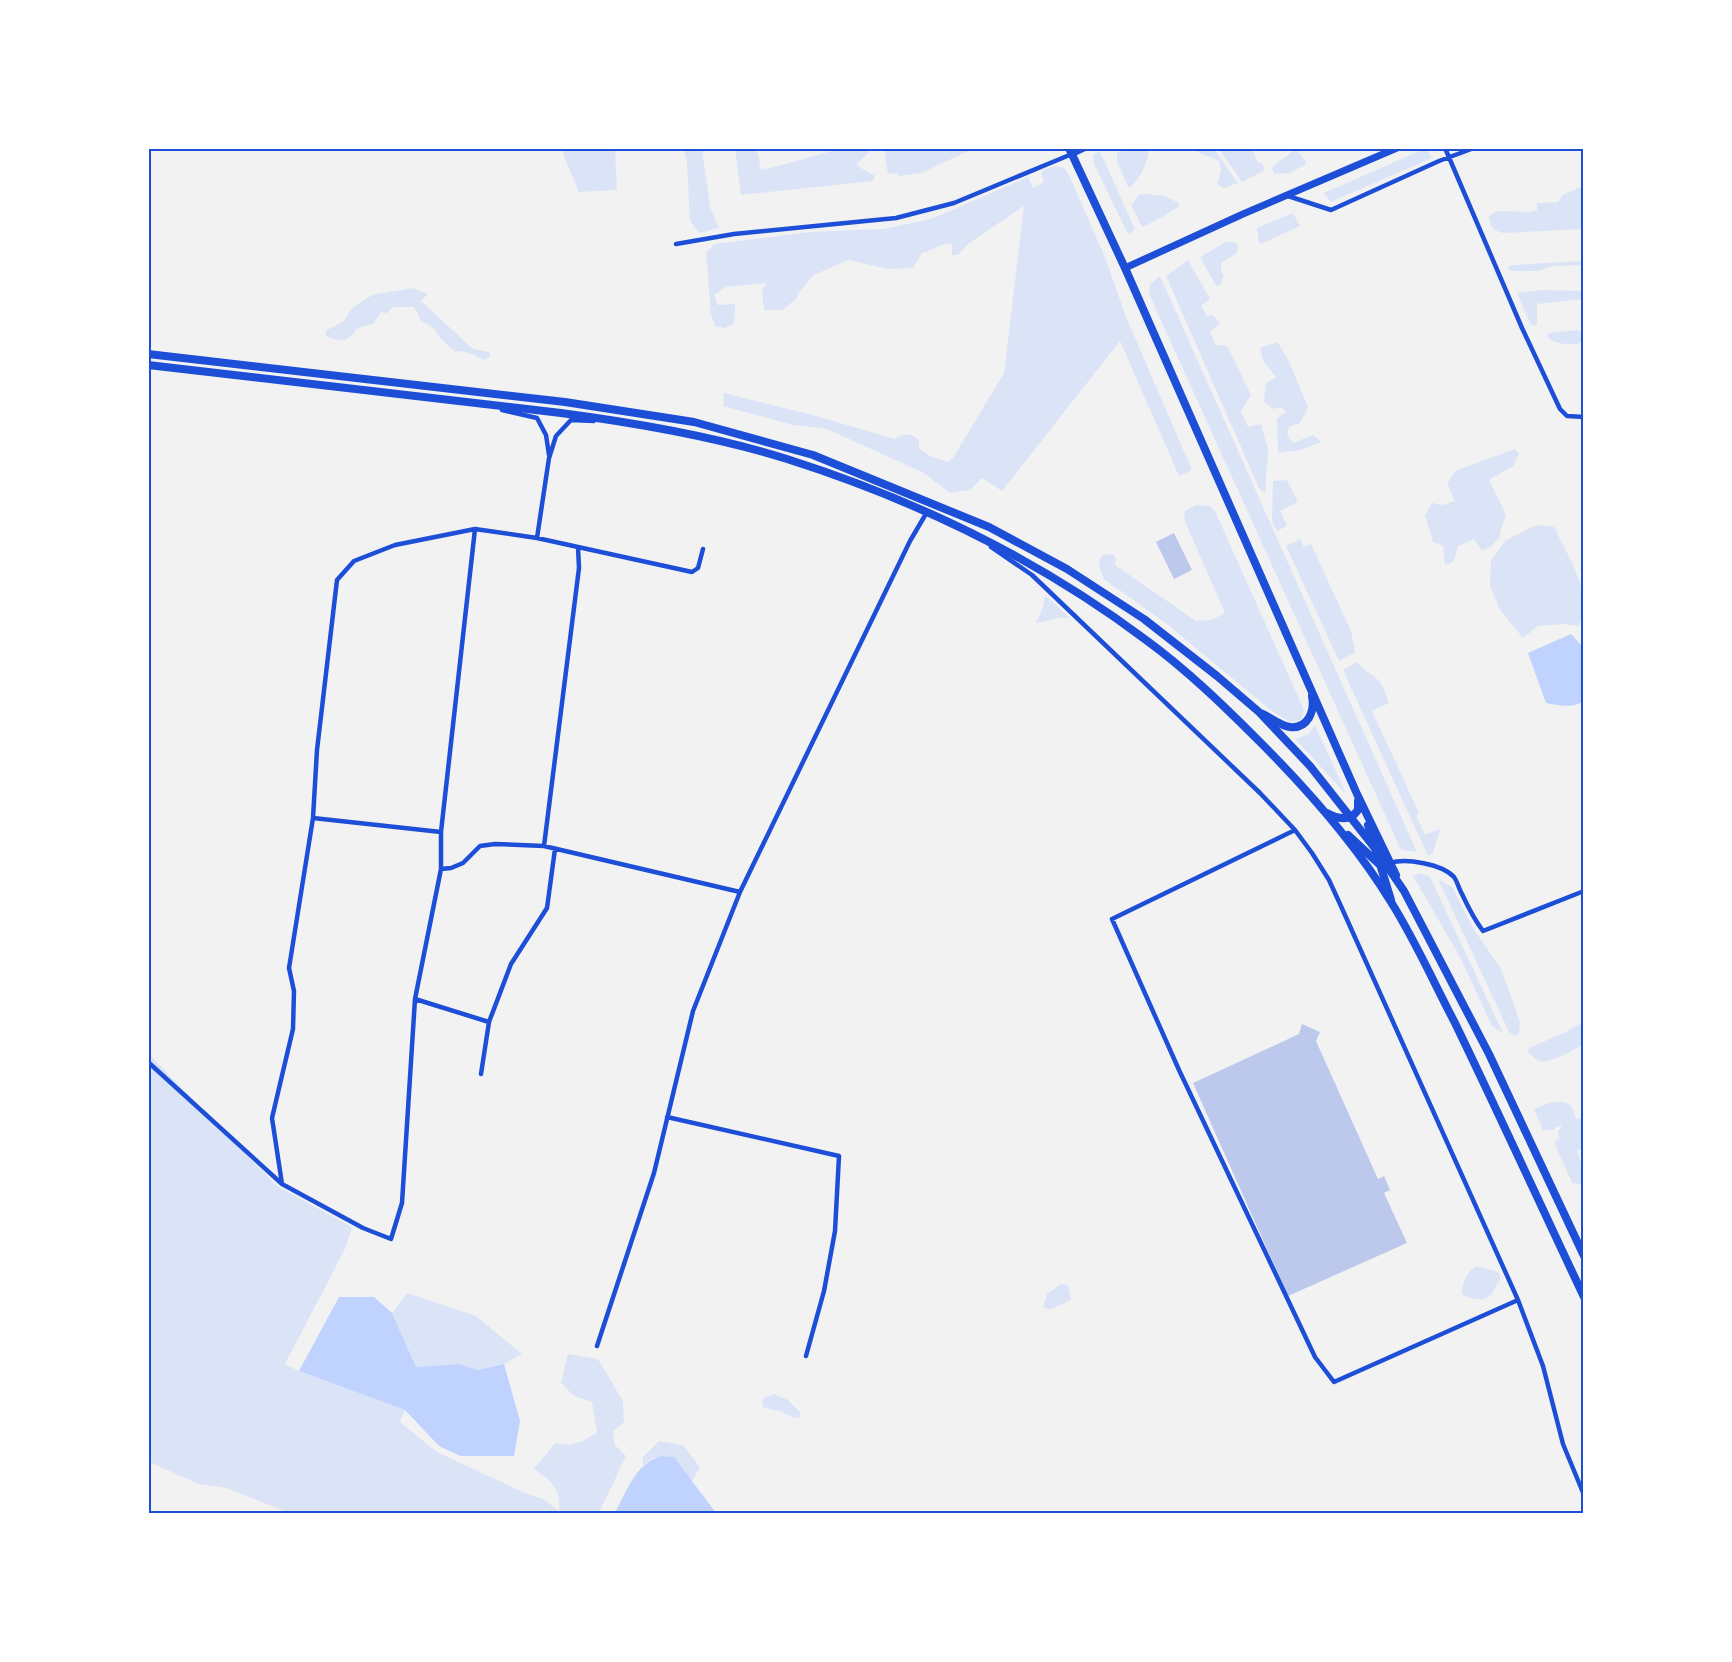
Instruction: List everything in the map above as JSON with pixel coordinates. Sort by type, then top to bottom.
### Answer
[{"type":"highway","points":[[148,354],[565,402],[668,417],[717,428],[813,455],[979,522],[1067,569],[1144,619],[1217,676],[1258,712],[1310,766],[1374,847],[1404,891],[1489,1054],[1584,1256]]},
{"type":"highway","points":[[148,365],[623,421],[786,459],[927,512],[1039,568],[1094,603],[1148,641],[1230,712],[1297,780],[1371,871],[1393,903],[1473,1061],[1584,1297]]},
{"type":"main road","points":[[1125,268],[1397,148]]},
{"type":"main road","points":[[1071,151],[1363,807],[1385,864],[1393,903]]},
{"type":"main road","points":[[1258,712],[1285,725],[1297,727],[1310,716],[1312,710],[1310,686]]},
{"type":"main road","points":[[1323,811],[1340,819],[1351,817],[1358,810],[1357,794]]},
{"type":"main road","points":[[1363,807],[1374,847]]},
{"type":"main road","points":[[1323,811],[1385,864]]},
{"type":"street","points":[[676,244],[734,234],[896,218],[954,203],[1071,151],[1085,148]]},
{"type":"street","points":[[1445,148],[1522,328],[1560,408],[1567,416],[1584,417]]},
{"type":"street","points":[[1288,196],[1331,210],[1448,157],[1474,148]]},
{"type":"street","points":[[482,403],[537,418],[546,435],[549,458]]},
{"type":"street","points":[[537,538],[549,458],[556,436],[571,420],[623,421]]},
{"type":"street","points":[[597,1346],[654,1173],[693,1011],[740,892],[910,541],[927,512]]},
{"type":"street","points":[[148,1062],[282,1184],[363,1228],[391,1239],[402,1203],[415,999],[441,869],[441,832],[475,529]]},
{"type":"street","points":[[282,1184],[272,1118],[293,1029],[294,991],[289,968],[313,818],[317,750],[337,580],[354,561],[395,545],[475,529],[537,538],[692,572],[698,568],[703,549]]},
{"type":"street","points":[[979,537],[1032,575],[1240,772],[1295,831],[1322,868],[1341,904],[1518,1300],[1543,1366],[1563,1444],[1584,1495]]},
{"type":"street","points":[[544,846],[579,568],[578,547]]},
{"type":"street","points":[[313,818],[441,832]]},
{"type":"street","points":[[1295,831],[1112,919],[1179,1070],[1315,1357],[1334,1382],[1518,1300]]},
{"type":"street","points":[[441,869],[452,868],[463,863],[480,846],[495,844],[544,846],[740,892]]},
{"type":"street","points":[[481,1074],[489,1022],[511,964],[547,908],[555,849]]},
{"type":"street","points":[[1385,864],[1404,860],[1441,869],[1453,876],[1472,917],[1483,931],[1584,891]]},
{"type":"street","points":[[415,999],[489,1022]]},
{"type":"street","points":[[667,1117],[839,1156],[835,1231],[824,1292],[806,1356]]},
{"type":"shaded area","points":[[1426,148],[1432,158],[1331,202],[1324,193]]},
{"type":"shaded area","points":[[561,149],[615,149],[617,190],[579,192]]},
{"type":"shaded area","points":[[684,149],[702,149],[710,207],[719,228],[699,233],[690,221],[687,162]]},
{"type":"shaded area","points":[[735,149],[757,149],[761,170],[833,149],[872,149],[856,165],[875,176],[873,181],[741,195]]},
{"type":"shaded area","points":[[881,149],[973,149],[921,173],[898,176],[897,173],[888,174],[884,150]]},
{"type":"shaded area","points":[[1128,149],[1148,150],[1143,170],[1131,187],[1128,187],[1117,161],[1117,153]]},
{"type":"shaded area","points":[[1190,149],[1214,149],[1238,183],[1224,188],[1217,184],[1221,170],[1219,161]]},
{"type":"shaded area","points":[[1219,149],[1252,149],[1265,170],[1242,182]]},
{"type":"shaded area","points":[[1296,149],[1306,164],[1290,173],[1274,174],[1272,169],[1274,165]]},
{"type":"shaded area","points":[[1100,151],[1135,230],[1128,234],[1094,164],[1093,155]]},
{"type":"shaded area","points":[[1055,166],[1064,168],[1068,173],[1105,257],[1126,317],[1192,470],[1179,476],[1120,341],[1002,491],[982,478],[970,490],[950,493],[924,473],[827,429],[793,425],[723,406],[724,393],[813,415],[895,439],[910,435],[919,440],[919,448],[930,456],[948,462],[953,458],[1004,373],[1024,206],[968,244],[958,255],[952,255],[952,244],[948,244],[922,253],[913,268],[888,269],[848,260],[814,275],[796,299],[782,310],[764,310],[762,292],[766,283],[726,287],[714,295],[718,305],[735,304],[734,323],[725,328],[715,326],[711,314],[706,253],[714,244],[809,232],[883,229],[931,219],[1028,177],[1033,188],[1044,182],[1041,174],[1043,170]]},
{"type":"shaded area","points":[[1583,186],[1583,229],[1504,233],[1491,226],[1489,216],[1497,211],[1532,212],[1537,210],[1537,203],[1558,202],[1563,195]]},
{"type":"shaded area","points":[[1139,195],[1165,196],[1179,203],[1179,207],[1142,227],[1131,205]]},
{"type":"shaded area","points":[[1293,213],[1300,226],[1261,244],[1259,242],[1257,228]]},
{"type":"shaded area","points":[[1226,242],[1238,244],[1237,253],[1221,263],[1224,277],[1219,286],[1216,286],[1200,257]]},
{"type":"shaded area","points":[[1188,260],[1210,299],[1201,306],[1207,316],[1213,315],[1220,323],[1210,332],[1216,345],[1227,346],[1251,395],[1241,411],[1248,427],[1261,424],[1268,450],[1265,494],[1259,488],[1166,276]]},
{"type":"shaded area","points":[[1583,261],[1583,265],[1552,266],[1539,271],[1513,271],[1507,268],[1511,265]]},
{"type":"shaded area","points":[[1160,276],[1417,852],[1401,850],[1149,294],[1150,284]]},
{"type":"shaded area","points":[[413,288],[428,294],[421,301],[473,349],[489,352],[490,357],[483,360],[469,353],[454,351],[440,338],[434,328],[420,320],[413,307],[393,307],[387,313],[381,312],[374,323],[356,329],[347,339],[338,340],[325,335],[327,330],[344,321],[352,308],[372,295]]},
{"type":"shaded area","points":[[1542,290],[1583,291],[1583,299],[1537,304],[1537,326],[1531,325],[1517,293]]},
{"type":"shaded area","points":[[1578,330],[1583,334],[1584,339],[1578,344],[1557,342],[1547,336],[1549,333]]},
{"type":"shaded area","points":[[1278,342],[1308,407],[1300,423],[1289,427],[1287,434],[1293,443],[1313,435],[1321,442],[1301,450],[1278,453],[1277,418],[1286,412],[1281,407],[1273,409],[1264,402],[1266,383],[1276,377],[1263,361],[1260,348]]},
{"type":"shaded area","points":[[1515,449],[1519,454],[1513,466],[1489,480],[1506,515],[1500,538],[1482,551],[1474,539],[1458,546],[1454,561],[1445,565],[1443,546],[1433,542],[1425,516],[1432,503],[1443,505],[1455,501],[1447,484],[1455,471]]},
{"type":"shaded area","points":[[1287,480],[1298,502],[1280,511],[1287,526],[1277,531],[1272,521],[1273,481]]},
{"type":"shaded area","points":[[1196,505],[1210,506],[1215,511],[1304,710],[1301,720],[1290,722],[1273,712],[1167,624],[1104,579],[1100,558],[1102,555],[1113,554],[1116,558],[1115,565],[1196,621],[1211,620],[1225,613],[1184,519],[1185,511]]},
{"type":"shaded area","points":[[1536,525],[1554,527],[1578,576],[1584,604],[1583,616],[1578,626],[1564,624],[1538,626],[1523,638],[1500,610],[1490,586],[1491,560],[1506,540]]},
{"type":"shaded area","points":[[1300,539],[1304,547],[1311,544],[1351,631],[1355,652],[1339,661],[1286,546]]},
{"type":"shaded area","points":[[1045,595],[1070,618],[1036,623]]},
{"type":"shaded area","points":[[1357,662],[1381,684],[1389,703],[1372,711],[1419,813],[1416,815],[1425,835],[1440,830],[1433,853],[1428,856],[1343,670]]},
{"type":"shaded area","points":[[1315,725],[1346,794],[1295,739],[1309,734]]},
{"type":"shaded area","points":[[1419,873],[1431,879],[1503,1033],[1492,1026],[1460,957],[1413,876]]},
{"type":"shaded area","points":[[1438,879],[1452,887],[1473,928],[1501,969],[1520,1022],[1519,1033],[1515,1036],[1509,1032]]},
{"type":"shaded area","points":[[1583,1024],[1583,1044],[1568,1053],[1555,1059],[1539,1061],[1528,1051],[1529,1048]]},
{"type":"shaded area","points":[[148,1053],[277,1186],[352,1227],[345,1249],[285,1364],[405,1410],[400,1422],[437,1452],[525,1493],[543,1499],[558,1510],[558,1513],[289,1513],[227,1488],[199,1484],[149,1462]]},
{"type":"shaded area","points":[[1551,1102],[1569,1104],[1576,1119],[1583,1118],[1583,1148],[1577,1151],[1583,1170],[1583,1185],[1572,1183],[1554,1142],[1559,1139],[1558,1131],[1562,1126],[1553,1130],[1543,1130],[1534,1109]]},
{"type":"shaded area","points":[[1475,1267],[1498,1272],[1501,1278],[1492,1294],[1485,1299],[1470,1298],[1462,1294],[1465,1279]]},
{"type":"shaded area","points":[[1061,1284],[1068,1285],[1071,1300],[1052,1309],[1043,1308],[1047,1294]]},
{"type":"shaded area","points":[[407,1293],[476,1316],[522,1354],[504,1364],[478,1370],[459,1364],[416,1367],[392,1313]]},
{"type":"shaded area","points":[[568,1354],[598,1359],[623,1401],[624,1422],[613,1431],[614,1444],[626,1456],[599,1513],[559,1513],[557,1492],[546,1478],[534,1469],[555,1443],[578,1443],[597,1432],[592,1402],[574,1396],[561,1383]]},
{"type":"shaded area","points":[[774,1394],[788,1400],[800,1412],[800,1417],[794,1418],[780,1411],[764,1408],[762,1402],[765,1397]]},
{"type":"shaded area","points":[[659,1441],[683,1445],[700,1467],[692,1481],[673,1457],[656,1457],[643,1466],[643,1457]]},
{"type":"water","points":[[1571,634],[1583,645],[1583,701],[1570,706],[1546,703],[1528,653]]},
{"type":"water","points":[[339,1297],[374,1297],[392,1313],[416,1367],[459,1364],[478,1370],[504,1364],[520,1421],[514,1456],[461,1456],[439,1446],[405,1410],[299,1371]]},
{"type":"water","points":[[661,1456],[674,1457],[716,1513],[615,1513],[638,1472],[652,1460]]},
{"type":"building","points":[[1174,533],[1192,570],[1174,579],[1156,542]]},
{"type":"building","points":[[1302,1024],[1320,1032],[1316,1041],[1378,1179],[1384,1176],[1390,1190],[1384,1193],[1407,1243],[1288,1296],[1193,1083],[1299,1034]]}]
